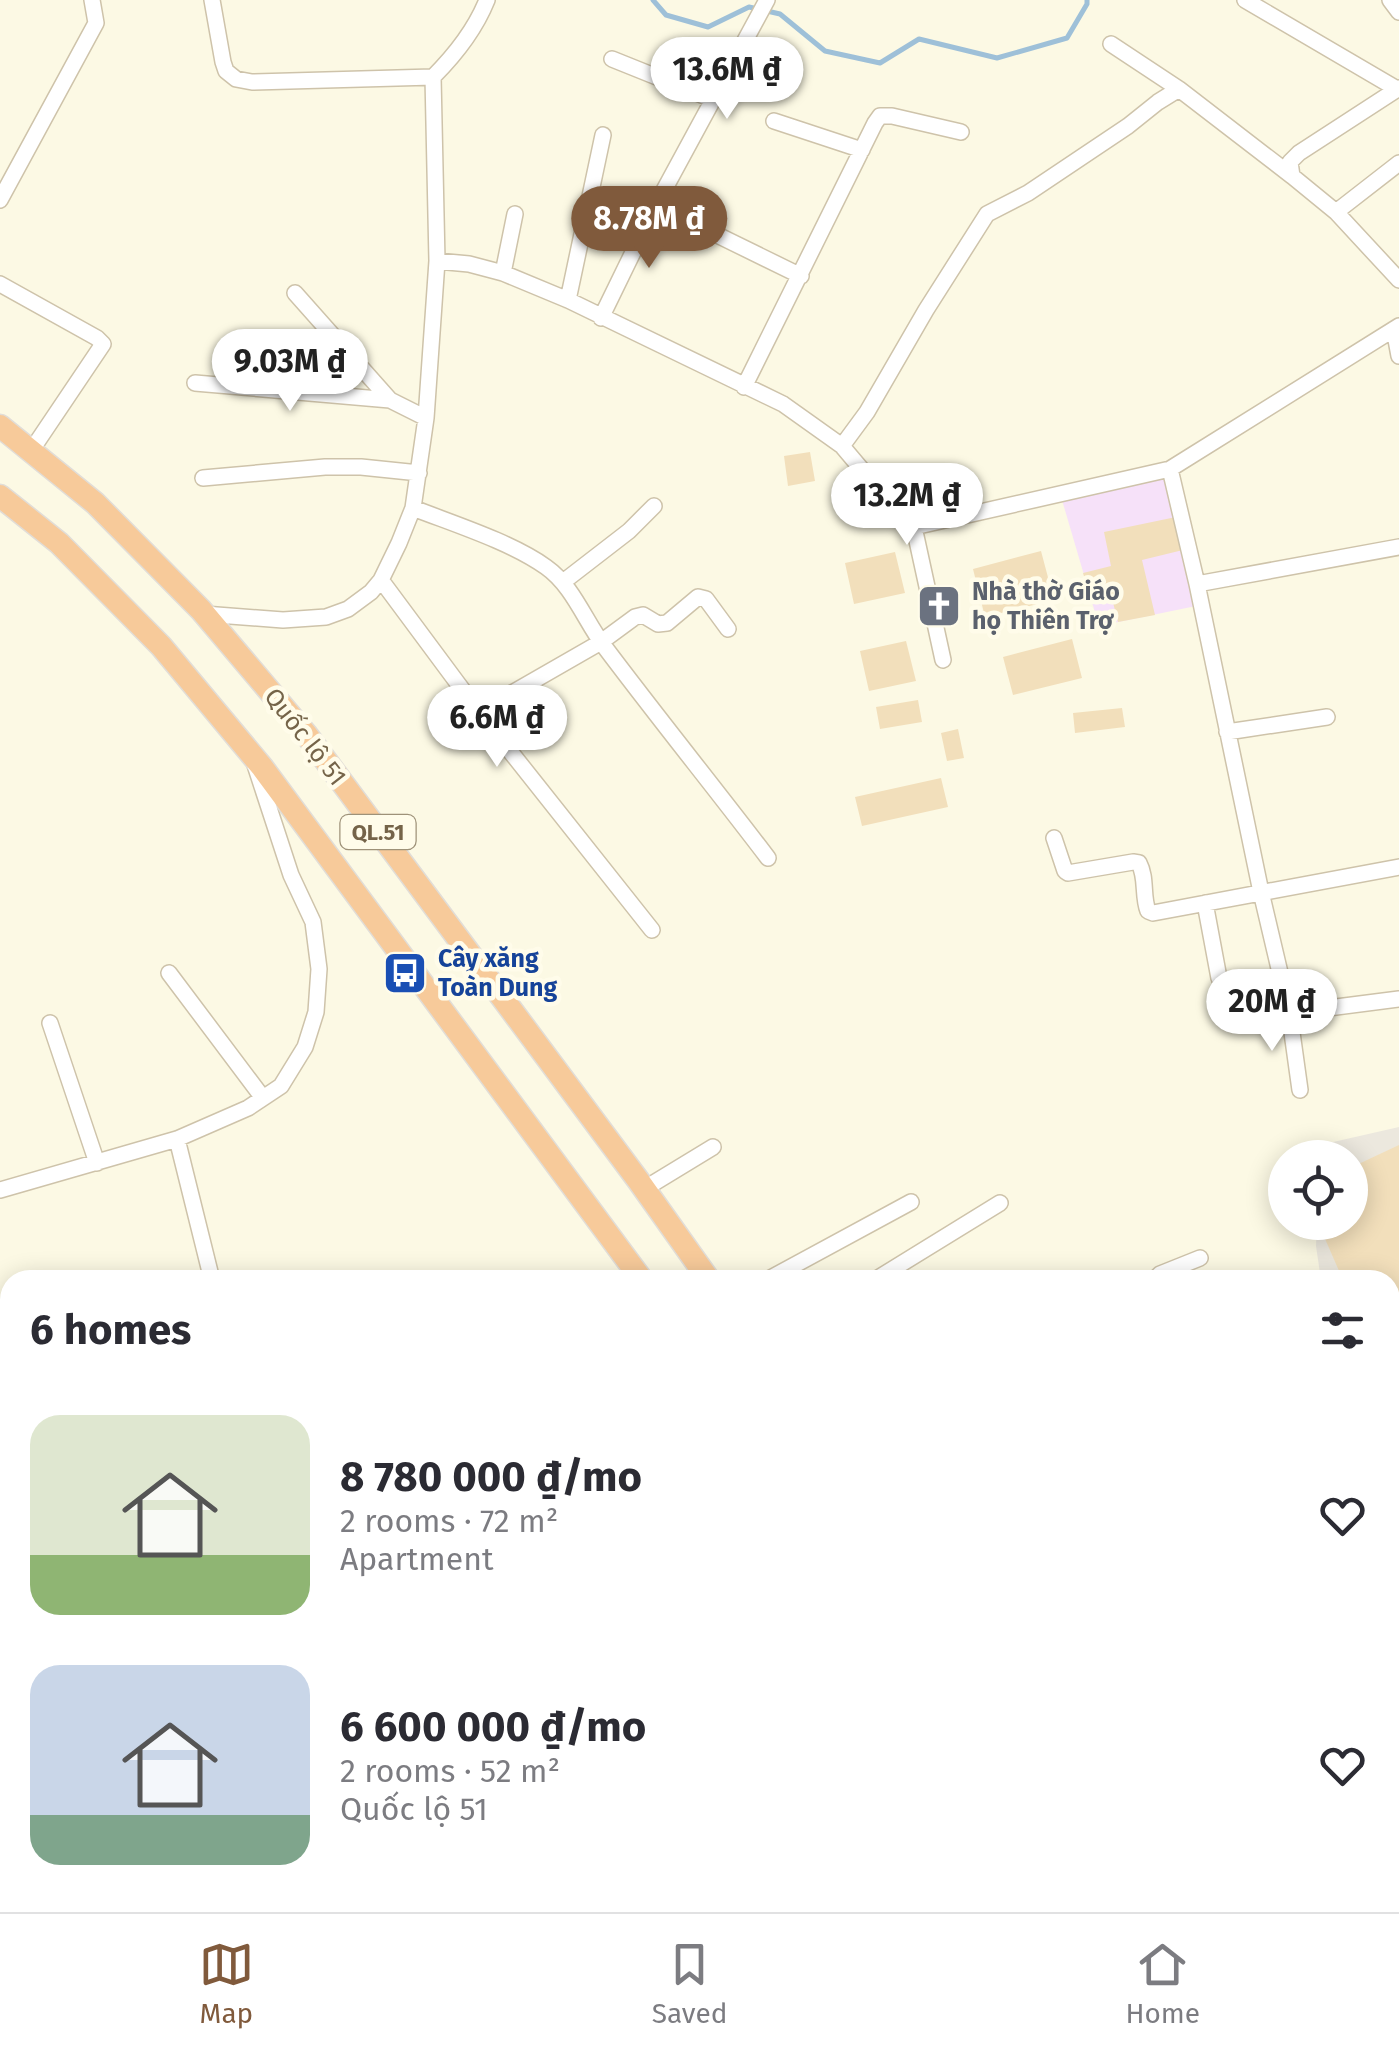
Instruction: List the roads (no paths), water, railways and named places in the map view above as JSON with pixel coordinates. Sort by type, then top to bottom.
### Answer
[{"type":"highway","name":"Quốc lộ 51","points":[[0,426],[95,503],[204,614],[306,734],[702,1270]]},
{"type":"highway","name":"Quốc lộ 51","points":[[0,496],[59,543],[161,646],[253,756],[635,1270]]},
{"type":"street","points":[[0,200],[96,22],[92,0]]},
{"type":"street","points":[[212,0],[226,71],[236,79],[252,82],[433,76],[478,23],[487,0]]},
{"type":"street","points":[[602,318],[656,204],[767,0]]},
{"type":"street","points":[[1244,0],[1398,89],[1299,153],[1290,162],[1292,176]]},
{"type":"street","points":[[1390,0],[1399,12]]},
{"type":"street","points":[[1111,44],[1203,105],[1336,212],[1399,280]]},
{"type":"street","points":[[612,58],[714,100]]},
{"type":"street","points":[[204,614],[283,620],[326,617],[348,609],[381,580],[414,508],[426,418],[437,261],[433,76]]},
{"type":"street","points":[[842,446],[867,412],[987,214],[1028,193],[1179,89]]},
{"type":"street","points":[[744,387],[880,116],[961,132]]},
{"type":"street","points":[[774,121],[862,150]]},
{"type":"street","points":[[568,300],[604,136]]},
{"type":"street","points":[[1336,212],[1399,162]]},
{"type":"street","points":[[656,204],[801,276]]},
{"type":"street","points":[[503,273],[515,214]]},
{"type":"street","points":[[437,261],[503,273],[568,300],[782,404],[842,446],[914,527],[1170,469],[1397,328],[1399,356]]},
{"type":"street","points":[[0,284],[104,344],[31,451]]},
{"type":"street","points":[[295,293],[390,400]]},
{"type":"street","points":[[195,383],[390,400],[426,418]]},
{"type":"street","points":[[202,478],[325,467],[419,473]]},
{"type":"street","points":[[1170,469],[1289,1011],[1300,1090]]},
{"type":"street","points":[[563,582],[629,532],[654,506]]},
{"type":"street","points":[[414,508],[526,556],[547,567],[563,582],[601,642],[768,858]]},
{"type":"street","points":[[914,527],[944,660]]},
{"type":"street","points":[[1197,584],[1399,547]]},
{"type":"street","points":[[381,580],[479,712],[652,930]]},
{"type":"street","points":[[479,712],[601,642],[635,617],[643,615],[658,624],[667,623],[698,597],[706,599],[728,628]]},
{"type":"street","points":[[1228,732],[1327,717]]},
{"type":"street","points":[[0,1190],[177,1139],[248,1108],[281,1086],[305,1047],[316,1012],[319,970],[313,922],[291,875],[253,756]]},
{"type":"street","points":[[1054,838],[1068,873],[1139,864],[1148,911],[1153,913],[1399,867]]},
{"type":"street","points":[[1205,902],[1219,978]]},
{"type":"street","points":[[169,973],[263,1098]]},
{"type":"street","points":[[1289,1011],[1399,1000]]},
{"type":"street","points":[[50,1023],[96,1163]]},
{"type":"street","points":[[177,1139],[210,1270]]},
{"type":"street","points":[[644,1189],[713,1146]]},
{"type":"street","points":[[786,1270],[912,1202]]},
{"type":"street","points":[[892,1270],[1000,1203]]},
{"type":"street","points":[[1170,1270],[1200,1258]]},
{"type":"waterway","points":[[653,0],[666,15],[708,27],[749,7],[780,14],[825,51],[880,63],[919,39],[997,58],[1067,38],[1087,0]]},
{"type":"place","name":"Nhà thờ Giáo họ Thiên Trợ","points":[[939,606]]},
{"type":"place","name":"Cây xăng Toàn Dung","points":[[405,973]]}]
